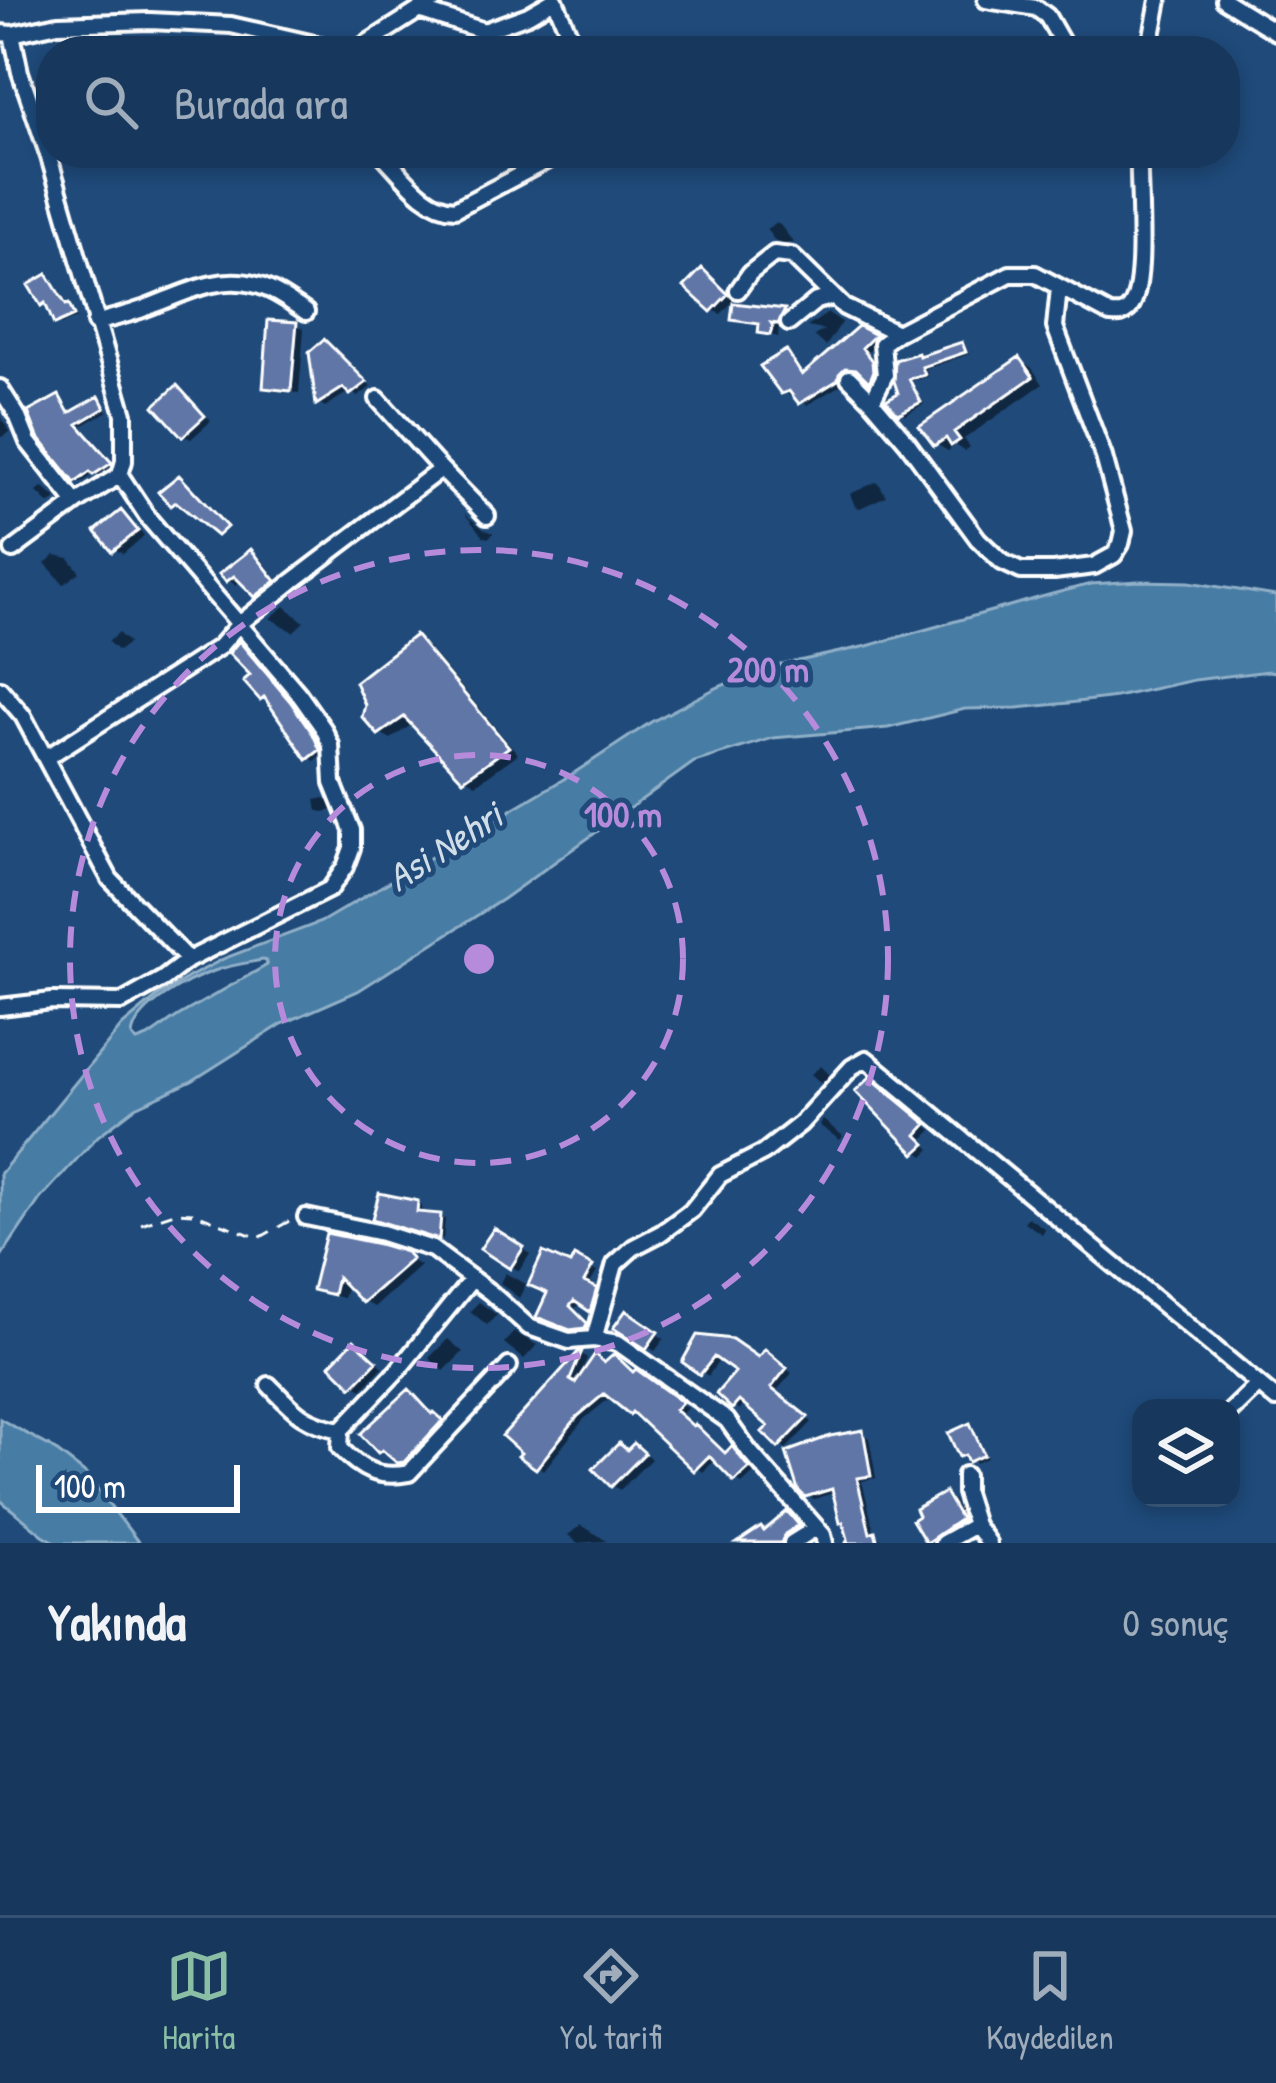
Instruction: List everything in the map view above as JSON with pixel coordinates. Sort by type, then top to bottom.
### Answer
[{"type":"street","points":[[379,36],[435,0]]},
{"type":"street","points":[[419,10],[484,31],[554,0],[570,36]]},
{"type":"street","points":[[986,0],[1036,8],[1058,36]]},
{"type":"street","points":[[1152,36],[1159,0]]},
{"type":"street","points":[[1224,0],[1274,28]]},
{"type":"street","points":[[36,119],[6,33],[58,24],[150,22],[231,25],[267,36]]},
{"type":"street","points":[[13,550],[120,475],[124,461],[124,414],[52,168]]},
{"type":"street","points":[[395,168],[421,195],[440,208],[455,209],[533,168]]},
{"type":"street","points":[[872,401],[885,375],[882,344],[1010,274],[1035,274],[1110,314],[1121,315],[1130,309],[1138,293],[1140,269],[1137,168]]},
{"type":"street","points":[[738,290],[774,254],[792,256],[844,307],[897,333]]},
{"type":"street","points":[[95,323],[210,284],[231,282],[275,292],[306,312]]},
{"type":"street","points":[[849,378],[907,442],[978,539],[1002,562],[1021,571],[1094,566],[1114,555],[1124,531],[1104,457],[1055,327],[1059,288]]},
{"type":"street","points":[[789,323],[816,301],[833,297]]},
{"type":"street","points":[[0,388],[28,442],[76,503]]},
{"type":"street","points":[[378,399],[487,516]]},
{"type":"street","points":[[46,758],[219,646],[238,625],[441,470]]},
{"type":"street","points":[[0,1007],[52,1001],[122,1002],[188,960],[330,889],[352,848],[352,830],[333,783],[331,745],[323,728],[149,518],[120,475]]},
{"type":"street","points":[[0,689],[23,716],[110,879],[188,960]]},
{"type":"street","points":[[594,1339],[615,1264],[692,1210],[721,1175],[764,1154],[800,1124],[852,1066],[866,1059],[1276,1400]]},
{"type":"street","points":[[306,1216],[382,1232],[432,1249],[529,1327],[569,1341],[618,1343],[727,1420],[825,1543]]},
{"type":"street","points":[[472,1280],[398,1370],[340,1430],[340,1448],[357,1465],[389,1477],[410,1473],[509,1366]]},
{"type":"street","points":[[269,1385],[299,1416],[340,1430]]},
{"type":"street","points":[[1240,1403],[1258,1385]]},
{"type":"street","points":[[965,1474],[975,1526],[988,1543]]},
{"type":"street","points":[[943,1543],[975,1526]]},
{"type":"street","points":[[792,1543],[816,1528]]},
{"type":"path","points":[[141,1224],[177,1212],[194,1214],[259,1238],[306,1216]]},
{"type":"water","points":[[1189,582],[1276,596],[1276,672],[1194,680],[1069,703],[965,709],[888,728],[773,738],[694,762],[503,899],[358,991],[282,1024],[192,1081],[136,1107],[98,1136],[40,1199],[0,1258],[0,1174],[122,1026],[158,996],[225,958],[321,922],[574,773],[651,722],[716,688],[762,669],[867,646],[1091,584]],"holes":[[[266,961],[267,965],[148,1037],[137,1041],[132,1036],[142,1015],[177,988],[220,969]]]},
{"type":"water","points":[[0,1419],[51,1447],[86,1474],[139,1543],[57,1543],[0,1500]]},
{"type":"building","points":[[702,268],[728,294],[711,312],[684,287]]},
{"type":"building","points":[[47,274],[74,316],[54,325],[45,303],[41,306],[28,285]]},
{"type":"building","points":[[733,303],[785,309],[778,324],[771,323],[770,335],[758,333],[759,324],[731,320]]},
{"type":"building","points":[[268,320],[297,322],[291,391],[263,388]]},
{"type":"building","points":[[858,326],[875,335],[862,348],[872,361],[869,382],[856,369],[845,368],[838,380],[799,404],[789,391],[781,394],[760,366],[786,350],[802,375]]},
{"type":"building","points":[[324,339],[367,382],[350,395],[343,388],[316,405],[309,352]]},
{"type":"building","points":[[962,342],[966,352],[922,367],[925,375],[909,379],[921,402],[898,414],[886,400],[898,393],[895,360]]},
{"type":"building","points":[[1019,357],[1033,377],[954,432],[960,440],[951,446],[946,438],[934,446],[919,426]]},
{"type":"building","points":[[177,385],[205,416],[182,437],[154,406]]},
{"type":"building","points":[[59,395],[69,413],[99,396],[105,408],[78,424],[112,463],[75,483],[38,437],[28,412]]},
{"type":"building","points":[[179,475],[227,527],[217,536],[158,492]]},
{"type":"building","points":[[121,510],[138,531],[112,552],[95,531]]},
{"type":"building","points":[[251,549],[276,581],[255,597],[234,576],[226,582],[219,574]]},
{"type":"building","points":[[415,635],[509,747],[463,780],[404,717],[378,735],[362,717],[365,705],[355,682]]},
{"type":"building","points":[[239,641],[313,734],[320,750],[307,760],[264,697],[260,700],[243,681],[250,675],[229,653]]},
{"type":"building","points":[[870,1077],[927,1124],[917,1135],[926,1144],[915,1154],[855,1091]]},
{"type":"building","points":[[379,1193],[418,1201],[417,1212],[441,1214],[439,1240],[372,1219]]},
{"type":"building","points":[[494,1228],[524,1247],[510,1269],[480,1249]]},
{"type":"building","points":[[326,1233],[406,1252],[412,1259],[362,1303],[337,1277],[333,1295],[312,1290]]},
{"type":"building","points":[[543,1252],[570,1264],[574,1256],[593,1266],[584,1282],[597,1288],[590,1312],[574,1301],[570,1306],[587,1323],[585,1328],[570,1330],[536,1317],[547,1293],[528,1285]]},
{"type":"building","points":[[626,1310],[658,1332],[646,1349],[613,1328]]},
{"type":"building","points":[[697,1335],[732,1339],[758,1357],[765,1349],[787,1368],[771,1388],[808,1417],[778,1448],[762,1432],[768,1426],[739,1401],[732,1409],[716,1394],[735,1372],[714,1357],[700,1375],[682,1362]]},
{"type":"building","points":[[354,1340],[377,1361],[352,1387],[330,1365]]},
{"type":"building","points":[[579,1351],[570,1380],[575,1383],[595,1354],[604,1363],[614,1354],[633,1372],[636,1369],[682,1402],[675,1410],[725,1453],[732,1446],[749,1468],[734,1482],[709,1456],[694,1471],[632,1412],[630,1415],[604,1394],[578,1416],[536,1469],[502,1436]]},
{"type":"building","points":[[409,1389],[443,1420],[404,1462],[397,1463],[382,1450],[378,1453],[360,1434]]},
{"type":"building","points":[[970,1423],[984,1455],[968,1462],[965,1455],[959,1457],[948,1433]]},
{"type":"building","points":[[863,1430],[871,1476],[857,1478],[870,1533],[875,1531],[878,1543],[846,1543],[832,1489],[805,1497],[798,1490],[786,1452]]},
{"type":"building","points":[[619,1443],[627,1450],[634,1443],[645,1453],[611,1487],[593,1469]]},
{"type":"building","points":[[945,1492],[961,1519],[926,1543],[912,1520],[918,1516],[915,1509]]},
{"type":"building","points":[[787,1511],[799,1525],[781,1543],[737,1543],[761,1527],[764,1531]]},
{"type":"water label","name":"Asi Nehri","points":[[444,846]]}]
